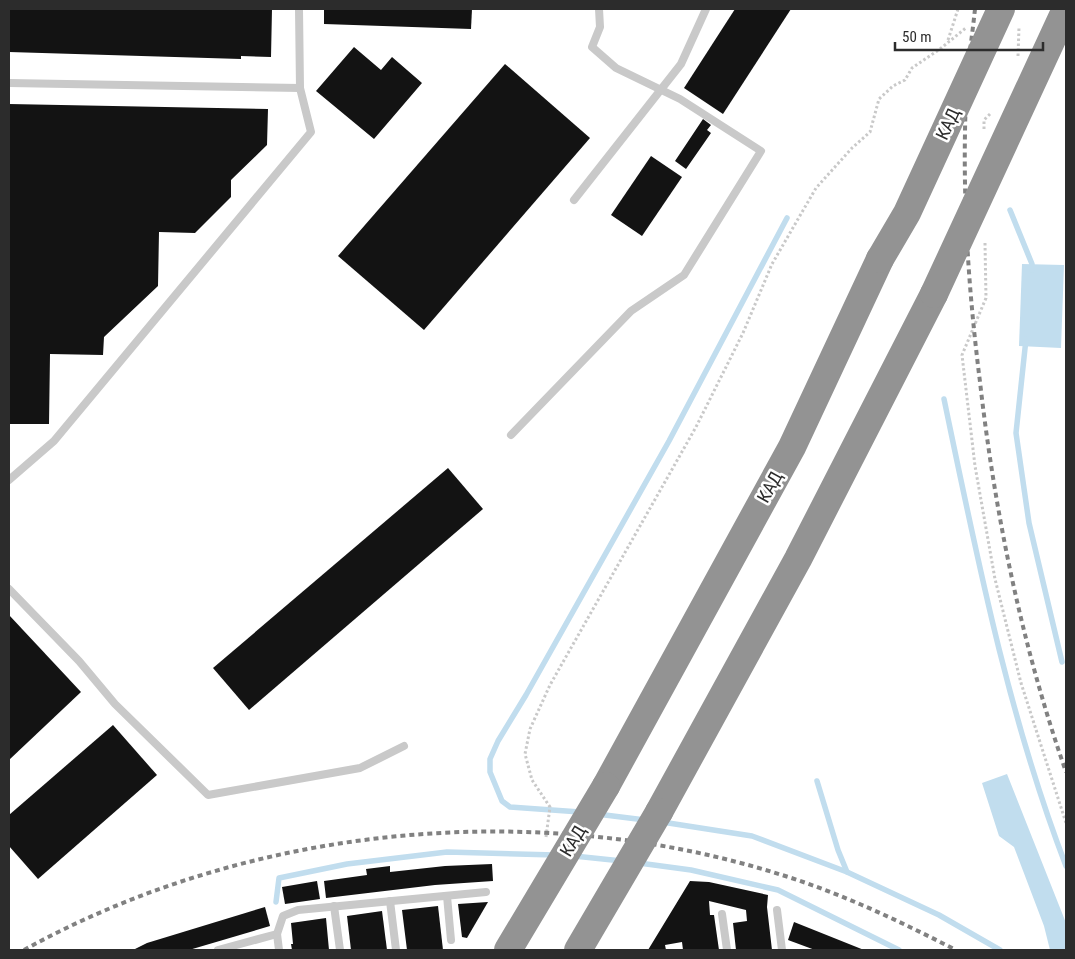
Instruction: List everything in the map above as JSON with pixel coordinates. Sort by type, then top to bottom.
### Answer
[{"type":"highway","name":"КАД","points":[[508,950],[606,786],[799,434],[880,259],[907,213],[1001,9]]},
{"type":"highway","points":[[578,950],[659,812],[798,559],[934,294],[1066,9]]},
{"type":"lane","points":[[9,480],[54,441],[312,132],[300,88],[299,9]]},
{"type":"lane","points":[[511,435],[631,311],[684,276],[761,151],[661,89],[616,68],[592,48],[600,27],[599,9]]},
{"type":"lane","points":[[574,200],[681,64],[706,9]]},
{"type":"lane","points":[[9,83],[300,88]]},
{"type":"lane","points":[[9,589],[80,661],[115,704],[208,795],[360,768],[404,746]]},
{"type":"lane","points":[[279,950],[277,934],[283,916],[298,910],[486,892]]},
{"type":"lane","points":[[447,896],[451,940]]},
{"type":"lane","points":[[390,901],[396,950]]},
{"type":"lane","points":[[334,906],[340,950]]},
{"type":"lane","points":[[777,910],[783,950]]},
{"type":"lane","points":[[722,914],[727,950]]},
{"type":"lane","points":[[218,950],[241,947],[277,934]]},
{"type":"path","points":[[948,41],[958,9]]},
{"type":"path","points":[[545,840],[550,807],[532,780],[525,754],[530,729],[550,685],[696,427],[743,333],[772,264],[816,188],[852,148],[870,132],[880,99],[893,86],[905,80],[912,68],[940,49],[974,21]]},
{"type":"path","points":[[985,240],[986,298],[962,355],[975,466],[995,579],[1021,683],[1066,823]]},
{"type":"water","points":[[1022,264],[1064,265],[1061,348],[1019,346]]},
{"type":"water","points":[[1007,774],[1066,923],[1066,950],[1050,950],[1044,926],[1014,847],[999,836],[982,783]]},
{"type":"building","points":[[9,9],[272,9],[271,57],[241,56],[241,59],[9,52]]},
{"type":"building","points":[[324,9],[472,9],[471,29],[324,24]]},
{"type":"building","points":[[735,9],[791,9],[723,114],[684,88]]},
{"type":"building","points":[[354,47],[381,70],[392,57],[422,83],[374,139],[316,91]]},
{"type":"building","points":[[505,64],[590,138],[424,330],[338,256]]},
{"type":"building","points":[[9,104],[268,109],[267,145],[231,180],[231,197],[195,233],[159,232],[158,286],[104,337],[103,355],[50,354],[49,424],[9,424]]},
{"type":"building","points":[[703,119],[711,125],[707,130],[711,133],[686,169],[675,161]]},
{"type":"building","points":[[651,156],[682,177],[642,236],[611,215]]},
{"type":"building","points":[[448,468],[483,509],[249,710],[213,668]]},
{"type":"building","points":[[9,615],[81,692],[9,760]]},
{"type":"building","points":[[113,725],[157,775],[38,879],[9,846],[9,815]]},
{"type":"building","points":[[492,864],[493,881],[435,885],[326,898],[324,881],[367,875],[366,869],[390,866],[390,872],[445,866]]},
{"type":"building","points":[[317,881],[320,899],[285,904],[282,887]]},
{"type":"building","points":[[690,881],[709,882],[768,895],[767,907],[772,950],[736,950],[733,923],[747,921],[746,910],[709,901],[710,915],[714,915],[719,950],[683,950],[682,942],[665,945],[666,950],[648,950]]},
{"type":"building","points":[[488,902],[467,938],[462,937],[458,904]]},
{"type":"building","points":[[438,906],[443,950],[407,950],[402,910]]},
{"type":"building","points":[[265,907],[270,926],[189,950],[133,950],[147,943]]},
{"type":"building","points":[[382,911],[387,950],[351,950],[347,916]]},
{"type":"building","points":[[326,918],[329,950],[292,950],[291,923]]},
{"type":"building","points":[[794,922],[864,950],[815,950],[788,940]]},
{"type":"waterway","points":[[1010,210],[1032,264],[1032,270]]},
{"type":"waterway","points":[[580,812],[510,807],[502,801],[490,772],[490,759],[498,741],[526,695],[669,441],[787,218]]},
{"type":"waterway","points":[[1026,339],[1016,433],[1029,523],[1062,662]]},
{"type":"waterway","points":[[944,399],[982,576],[1011,694],[1045,809],[1066,866]]},
{"type":"waterway","points":[[817,781],[838,850],[847,872]]},
{"type":"waterway","points":[[597,814],[645,820]]},
{"type":"waterway","points":[[662,822],[752,836],[847,872],[939,915],[1000,950]]},
{"type":"waterway","points":[[276,902],[279,878],[347,864],[447,852],[555,855]]},
{"type":"waterway","points":[[574,856],[622,861]]},
{"type":"waterway","points":[[639,863],[691,870],[778,890],[899,950]]},
{"type":"railway","points":[[975,9],[968,64],[965,169],[969,275],[980,382],[994,481],[1012,579],[1036,676],[1066,772]]},
{"type":"railway","points":[[24,950],[111,908],[203,875],[298,851],[396,836],[494,831],[592,836],[688,851],[782,875],[849,899],[956,950]]}]
